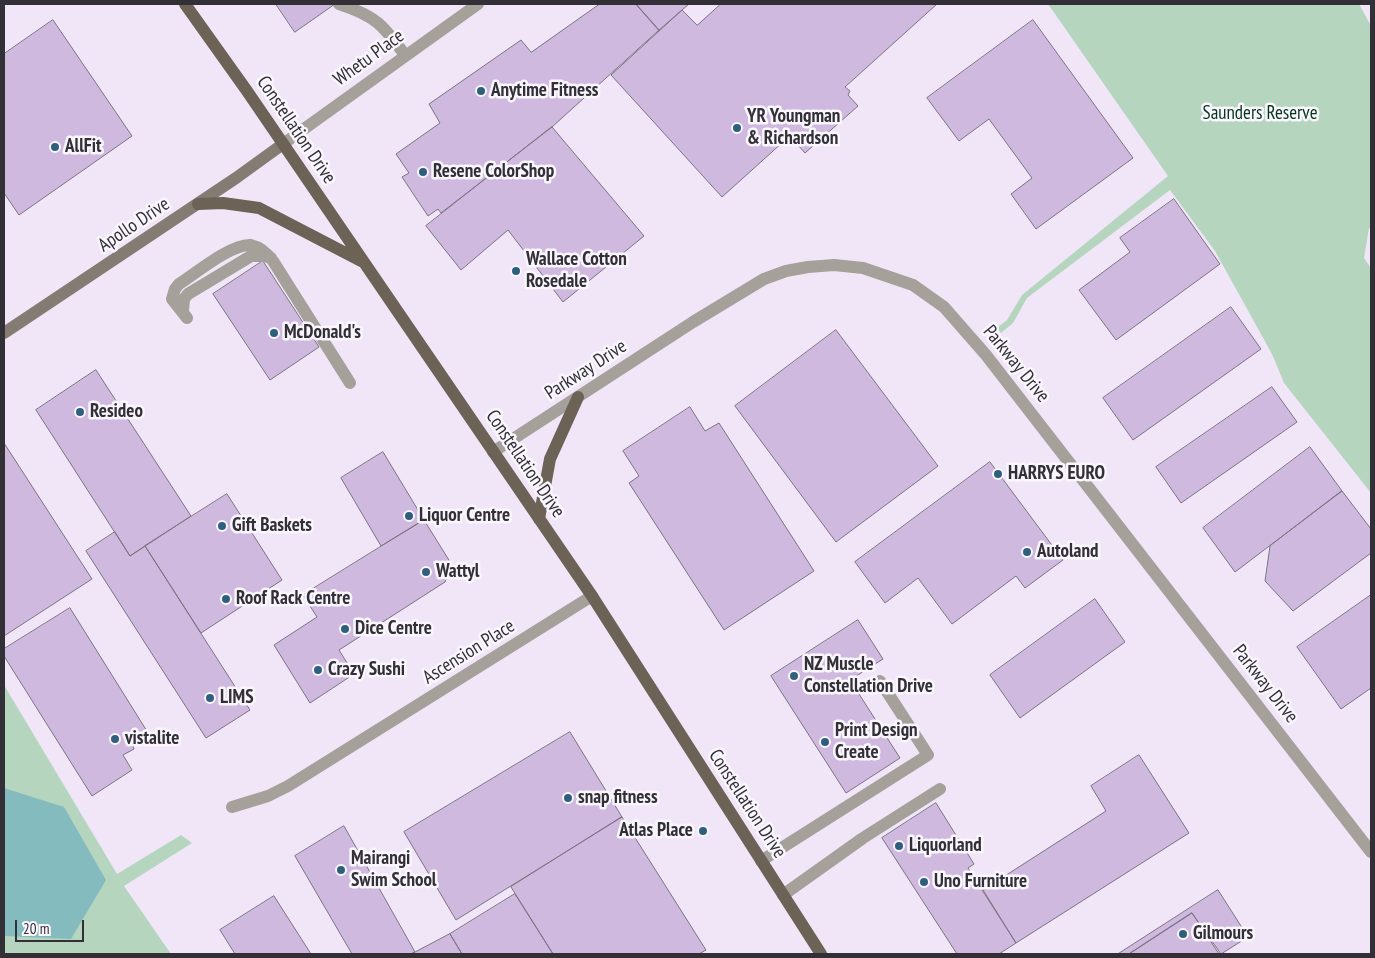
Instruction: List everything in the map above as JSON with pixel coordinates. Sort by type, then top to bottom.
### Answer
[{"type":"main road","name":"Constellation Drive","points":[[185,4],[592,596],[821,954]]},
{"type":"main road","name":"Apollo Drive","points":[[4,333],[198,204],[283,144]]},
{"type":"main road","points":[[198,204],[223,203],[259,208],[365,264]]},
{"type":"main road","points":[[539,519],[550,459],[578,397]]},
{"type":"street","points":[[339,4],[357,10],[380,23],[405,56]]},
{"type":"street","name":"Whetu Place","points":[[283,144],[478,4]]},
{"type":"street","points":[[185,314],[172,299],[179,284],[232,250],[249,245],[260,248],[271,258],[350,384]]},
{"type":"street","name":"Parkway Drive","points":[[493,452],[701,317],[764,280],[786,271],[834,265],[863,268],[913,286],[944,308],[986,355],[1371,852]]},
{"type":"street","name":"Ascension Place","points":[[232,807],[268,796],[288,786],[592,596]]},
{"type":"street","points":[[761,861],[928,755],[880,681]]},
{"type":"street","points":[[783,895],[863,838],[940,789]]},
{"type":"green space","name":"Saunders Reserve","points":[[1048,4],[1359,4],[1371,26],[1371,228],[1369,228],[1364,258],[1371,268],[1371,493],[1284,383],[1272,354],[1215,251],[1170,190],[1027,298],[1013,323],[1001,333],[997,328],[1007,320],[1022,295],[1168,176]]},
{"type":"green space","points":[[4,685],[117,874],[181,835],[192,843],[124,886],[171,954],[4,954]]},
{"type":"shaded area","points":[[4,788],[64,807],[106,880],[71,939],[4,936]]},
{"type":"building","points":[[276,4],[335,4],[295,32]]},
{"type":"building","points":[[600,4],[636,4],[659,30],[552,127],[441,213],[438,209],[428,216],[402,177],[409,173],[396,154],[440,123],[429,104],[521,40],[531,52]]},
{"type":"building","points":[[636,4],[689,4],[659,30]]},
{"type":"building","points":[[721,4],[937,4],[845,87],[850,91],[848,95],[858,106],[805,153],[797,144],[801,141],[793,133],[722,197],[611,75],[682,10],[697,25]]},
{"type":"building","points":[[53,20],[132,136],[19,215],[4,193],[4,54]]},
{"type":"building","points":[[1033,20],[1133,158],[1036,229],[1011,194],[1032,178],[989,119],[959,141],[927,98]]},
{"type":"building","points":[[552,127],[644,236],[563,302],[508,230],[461,270],[426,226]]},
{"type":"building","points":[[1174,199],[1220,264],[1116,340],[1079,290],[1130,252],[1120,238]]},
{"type":"building","name":"McDonald's","points":[[263,261],[319,347],[270,380],[213,294]]},
{"type":"building","points":[[1231,307],[1261,349],[1133,440],[1103,398]]},
{"type":"building","points":[[836,330],[938,466],[836,542],[735,406]]},
{"type":"building","points":[[96,370],[191,516],[130,556],[36,410]]},
{"type":"building","points":[[1272,387],[1297,422],[1181,503],[1156,467]]},
{"type":"building","points":[[690,407],[705,431],[719,423],[814,571],[724,630],[629,483],[639,476],[623,451]]},
{"type":"building","points":[[4,443],[92,579],[4,636]]},
{"type":"building","points":[[1310,447],[1342,491],[1235,572],[1203,528]]},
{"type":"building","points":[[383,452],[424,520],[381,546],[341,478]]},
{"type":"building","points":[[990,462],[1063,560],[1025,588],[1016,576],[952,624],[918,578],[885,603],[855,562]]},
{"type":"building","points":[[1342,491],[1371,529],[1371,553],[1293,611],[1265,581],[1270,546]]},
{"type":"building","points":[[227,494],[282,580],[201,633],[145,546]]},
{"type":"building","points":[[424,520],[452,565],[445,582],[339,650],[354,674],[310,703],[274,645],[317,617],[303,595]]},
{"type":"building","points":[[115,532],[130,556],[145,546],[250,710],[206,738],[86,551]]},
{"type":"building","points":[[1371,595],[1371,688],[1341,709],[1297,647]]},
{"type":"building","points":[[1095,599],[1125,642],[1020,718],[990,675]]},
{"type":"building","points":[[70,608],[150,736],[133,746],[134,749],[123,755],[132,770],[92,796],[4,656],[4,649]]},
{"type":"building","points":[[858,620],[883,659],[850,680],[900,758],[846,793],[771,676]]},
{"type":"building","points":[[570,732],[622,817],[456,920],[404,832]]},
{"type":"building","points":[[1139,755],[1189,833],[1016,943],[983,890],[1106,811],[1091,786]]},
{"type":"building","points":[[936,803],[974,864],[968,868],[1016,943],[999,954],[957,954],[882,838]]},
{"type":"building","points":[[622,817],[706,950],[699,954],[553,954],[511,887]]},
{"type":"building","points":[[344,826],[415,952],[411,954],[352,954],[295,856]]},
{"type":"building","points":[[1218,890],[1248,937],[1221,954],[1192,913],[1129,954],[1118,954]]},
{"type":"building","points":[[515,894],[553,954],[462,954],[450,934]]},
{"type":"building","points":[[274,896],[311,954],[235,954],[220,930]]},
{"type":"building","name":"Gilmours","points":[[1192,913],[1219,954],[1129,954]]},
{"type":"building","points":[[450,934],[462,954],[411,954],[415,952]]},
{"type":"place","name":"Anytime Fitness","points":[[481,91]]},
{"type":"place","name":"YR Youngman & Richardson","points":[[737,128]]},
{"type":"place","name":"AllFit","points":[[55,147]]},
{"type":"place","name":"Resene ColorShop","points":[[423,172]]},
{"type":"place","name":"Wallace Cotton Rosedale","points":[[516,271]]},
{"type":"place","name":"McDonald's","points":[[274,333]]},
{"type":"place","name":"Resideo","points":[[80,412]]},
{"type":"place","name":"HARRYS EURO","points":[[998,474]]},
{"type":"place","name":"Liquor Centre","points":[[409,516]]},
{"type":"place","name":"Gift Baskets","points":[[222,526]]},
{"type":"place","name":"Autoland","points":[[1027,552]]},
{"type":"place","name":"Wattyl","points":[[426,572]]},
{"type":"place","name":"Roof Rack Centre","points":[[226,599]]},
{"type":"place","name":"Dice Centre","points":[[345,629]]},
{"type":"place","name":"Crazy Sushi","points":[[318,670]]},
{"type":"place","name":"NZ Muscle Constellation Drive","points":[[794,676]]},
{"type":"place","name":"LIMS","points":[[210,698]]},
{"type":"place","name":"vistalite","points":[[115,739]]},
{"type":"place","name":"Print Design Create","points":[[825,742]]},
{"type":"place","name":"snap fitness","points":[[568,798]]},
{"type":"place","name":"Atlas Place","points":[[703,831]]},
{"type":"place","name":"Liquorland","points":[[899,846]]},
{"type":"place","name":"Mairangi Swim School","points":[[341,870]]},
{"type":"place","name":"Uno Furniture","points":[[924,882]]},
{"type":"place","name":"Gilmours","points":[[1183,934]]}]
